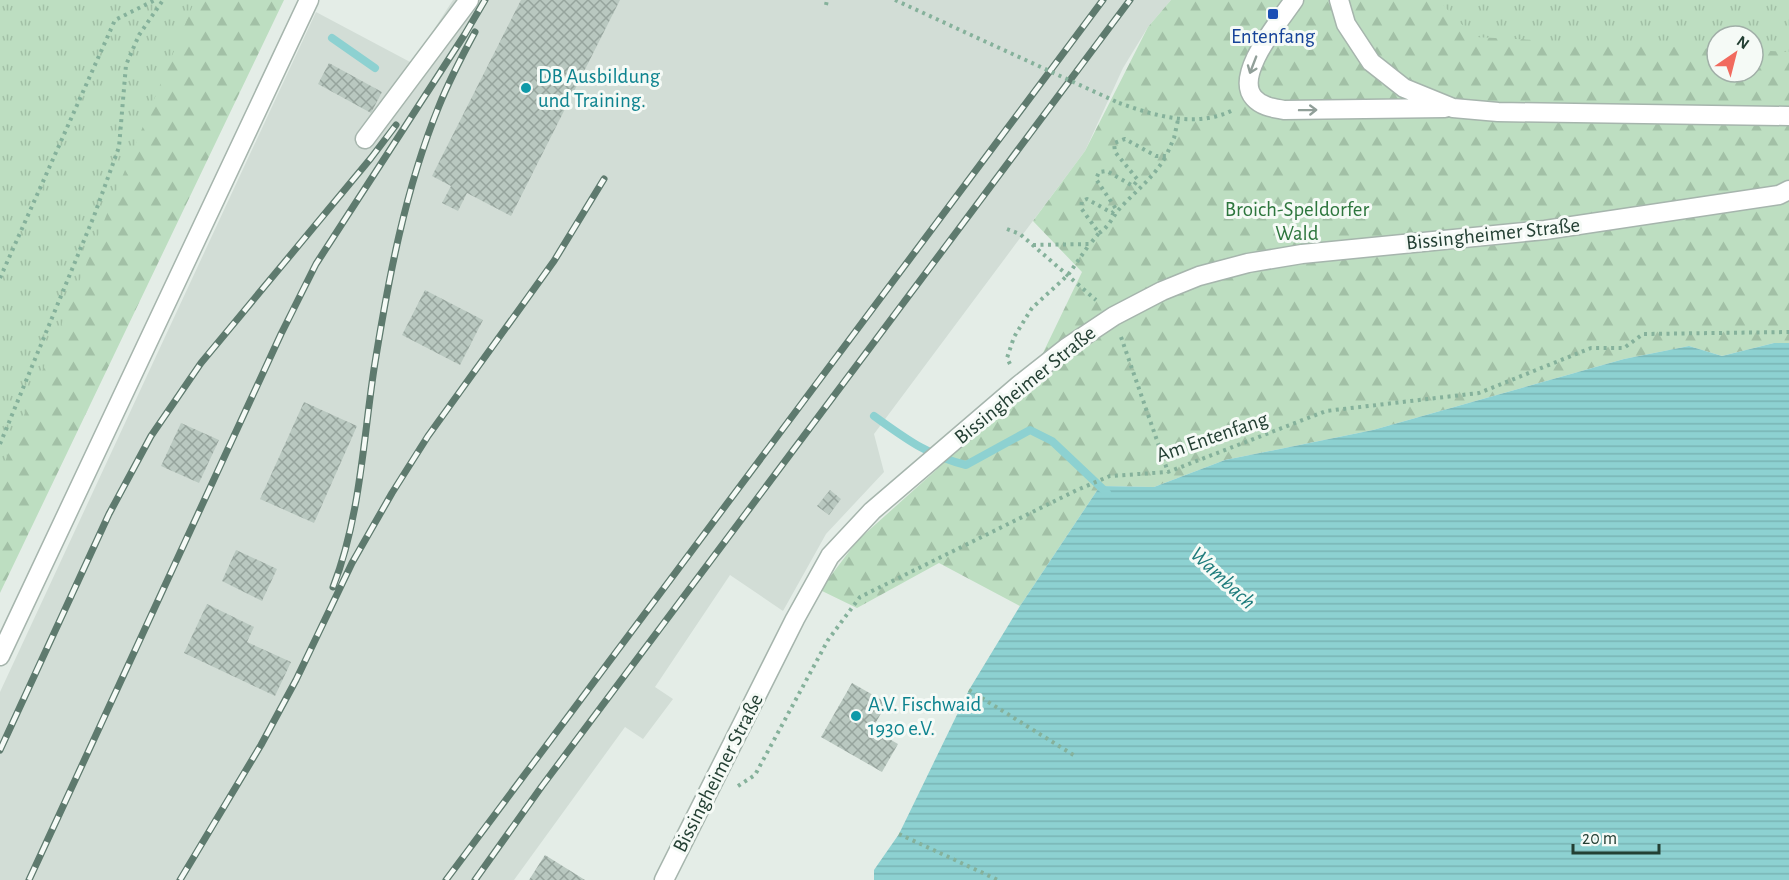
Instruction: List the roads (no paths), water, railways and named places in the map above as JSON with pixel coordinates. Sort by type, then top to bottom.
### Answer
[{"type":"street","points":[[0,656],[309,0]]},
{"type":"street","points":[[366,139],[469,0]]},
{"type":"street","points":[[1294,0],[1253,61],[1248,80],[1253,97],[1264,105],[1284,110],[1453,108],[1498,112],[1789,116]]},
{"type":"street","points":[[1339,0],[1346,24],[1371,62],[1404,88],[1453,108]]},
{"type":"street","name":"Bissingheimer Straße","points":[[664,880],[795,619],[830,556],[872,511],[1019,385],[1066,348],[1114,316],[1162,291],[1199,276],[1248,262],[1302,254],[1545,230],[1779,195],[1789,190]]},
{"type":"water","points":[[1774,343],[1789,343],[1789,880],[874,880],[874,870],[899,834],[969,690],[1020,606],[1100,486],[1154,487],[1225,460],[1373,430],[1624,359],[1689,346],[1722,356]]},
{"type":"waterway","name":"Wambach","points":[[332,38],[375,68]]},
{"type":"waterway","name":"Wambach","points":[[874,416],[928,451],[966,465],[1030,430],[1052,441],[1107,493]]},
{"type":"railway","points":[[29,880],[281,334],[316,264],[485,0]]},
{"type":"railway","points":[[446,880],[1103,0]]},
{"type":"railway","points":[[475,880],[542,786],[1130,0]]},
{"type":"railway","points":[[333,587],[355,507],[379,336],[407,202],[439,106],[475,32]]},
{"type":"railway","points":[[0,750],[109,514],[151,436],[201,363],[396,125]]},
{"type":"railway","points":[[180,880],[261,745],[296,680],[352,563],[392,493],[428,436],[554,261],[604,179]]},
{"type":"place","name":"Entenfang","points":[[1273,14]]},
{"type":"place","name":"DB Ausbildung und Training.","points":[[526,88]]},
{"type":"place","name":"A.V. Fischwaid 1930 e.V.","points":[[856,716]]},
{"type":"park label","name":"Broich-Speldorfer Wald","points":[[1297,221]]}]
